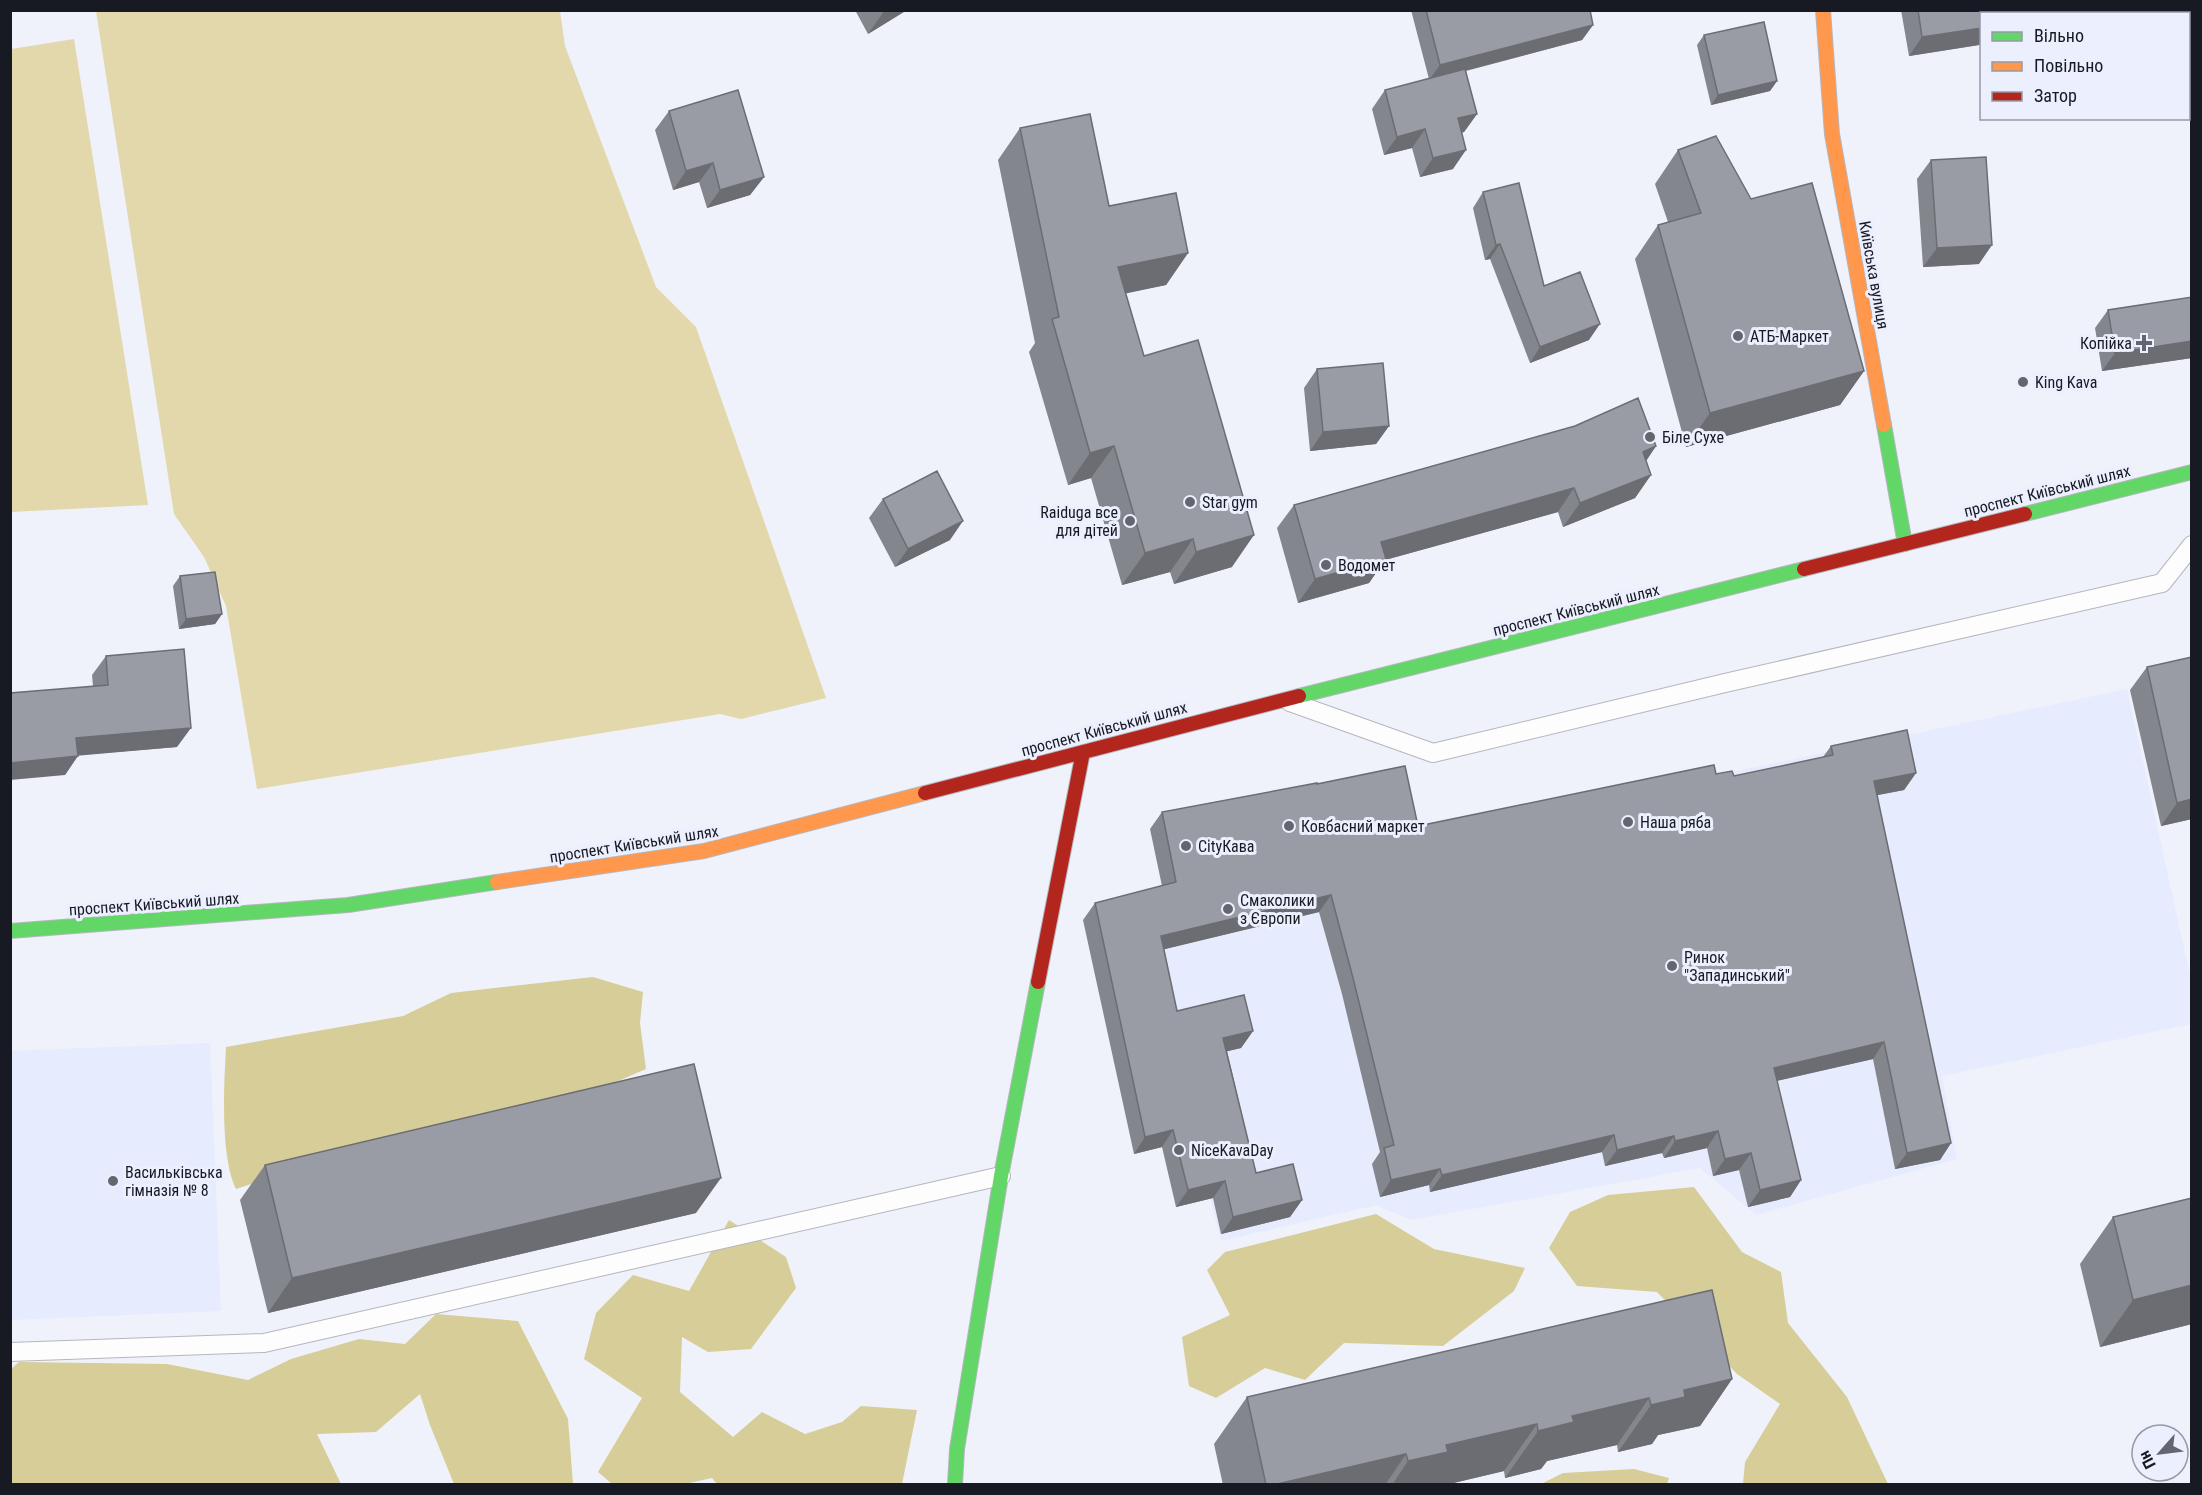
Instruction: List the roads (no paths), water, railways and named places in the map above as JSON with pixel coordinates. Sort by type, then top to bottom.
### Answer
[{"type":"main road","name":"Київська вулиця","points":[[1823,10],[1832,134],[1905,544]]},
{"type":"main road","name":"проспект Київський шлях","points":[[10,931],[348,905],[704,851],[1286,700],[2192,472]]},
{"type":"main road","points":[[956,1485],[957,1449],[1001,1176],[1083,752]]},
{"type":"lane","points":[[1286,700],[1433,753],[1725,682],[2162,583],[2192,545]]},
{"type":"lane","points":[[10,1352],[264,1343],[1001,1176]]},
{"type":"place","name":"АТБ-Маркет","points":[[1738,336]]},
{"type":"place","name":"Копійка","points":[[2144,343]]},
{"type":"place","name":"King Kava","points":[[2023,382]]},
{"type":"place","name":"Біле Сухе","points":[[1650,437]]},
{"type":"place","name":"Star gym","points":[[1190,502]]},
{"type":"place","name":"Raiduga все для дітей","points":[[1130,521]]},
{"type":"place","name":"Водомет","points":[[1326,565]]},
{"type":"place","name":"Наша ряба","points":[[1628,822]]},
{"type":"place","name":"Ковбасний маркет","points":[[1289,826]]},
{"type":"place","name":"CityКава","points":[[1186,846]]},
{"type":"place","name":"Смаколики з Європи","points":[[1228,909]]},
{"type":"place","name":"Ринок \"Западинський\"","points":[[1672,966]]},
{"type":"place","name":"NiceKavaDay","points":[[1179,1150]]},
{"type":"place","name":"Васильківська гімназія № 8","points":[[113,1181]]}]
